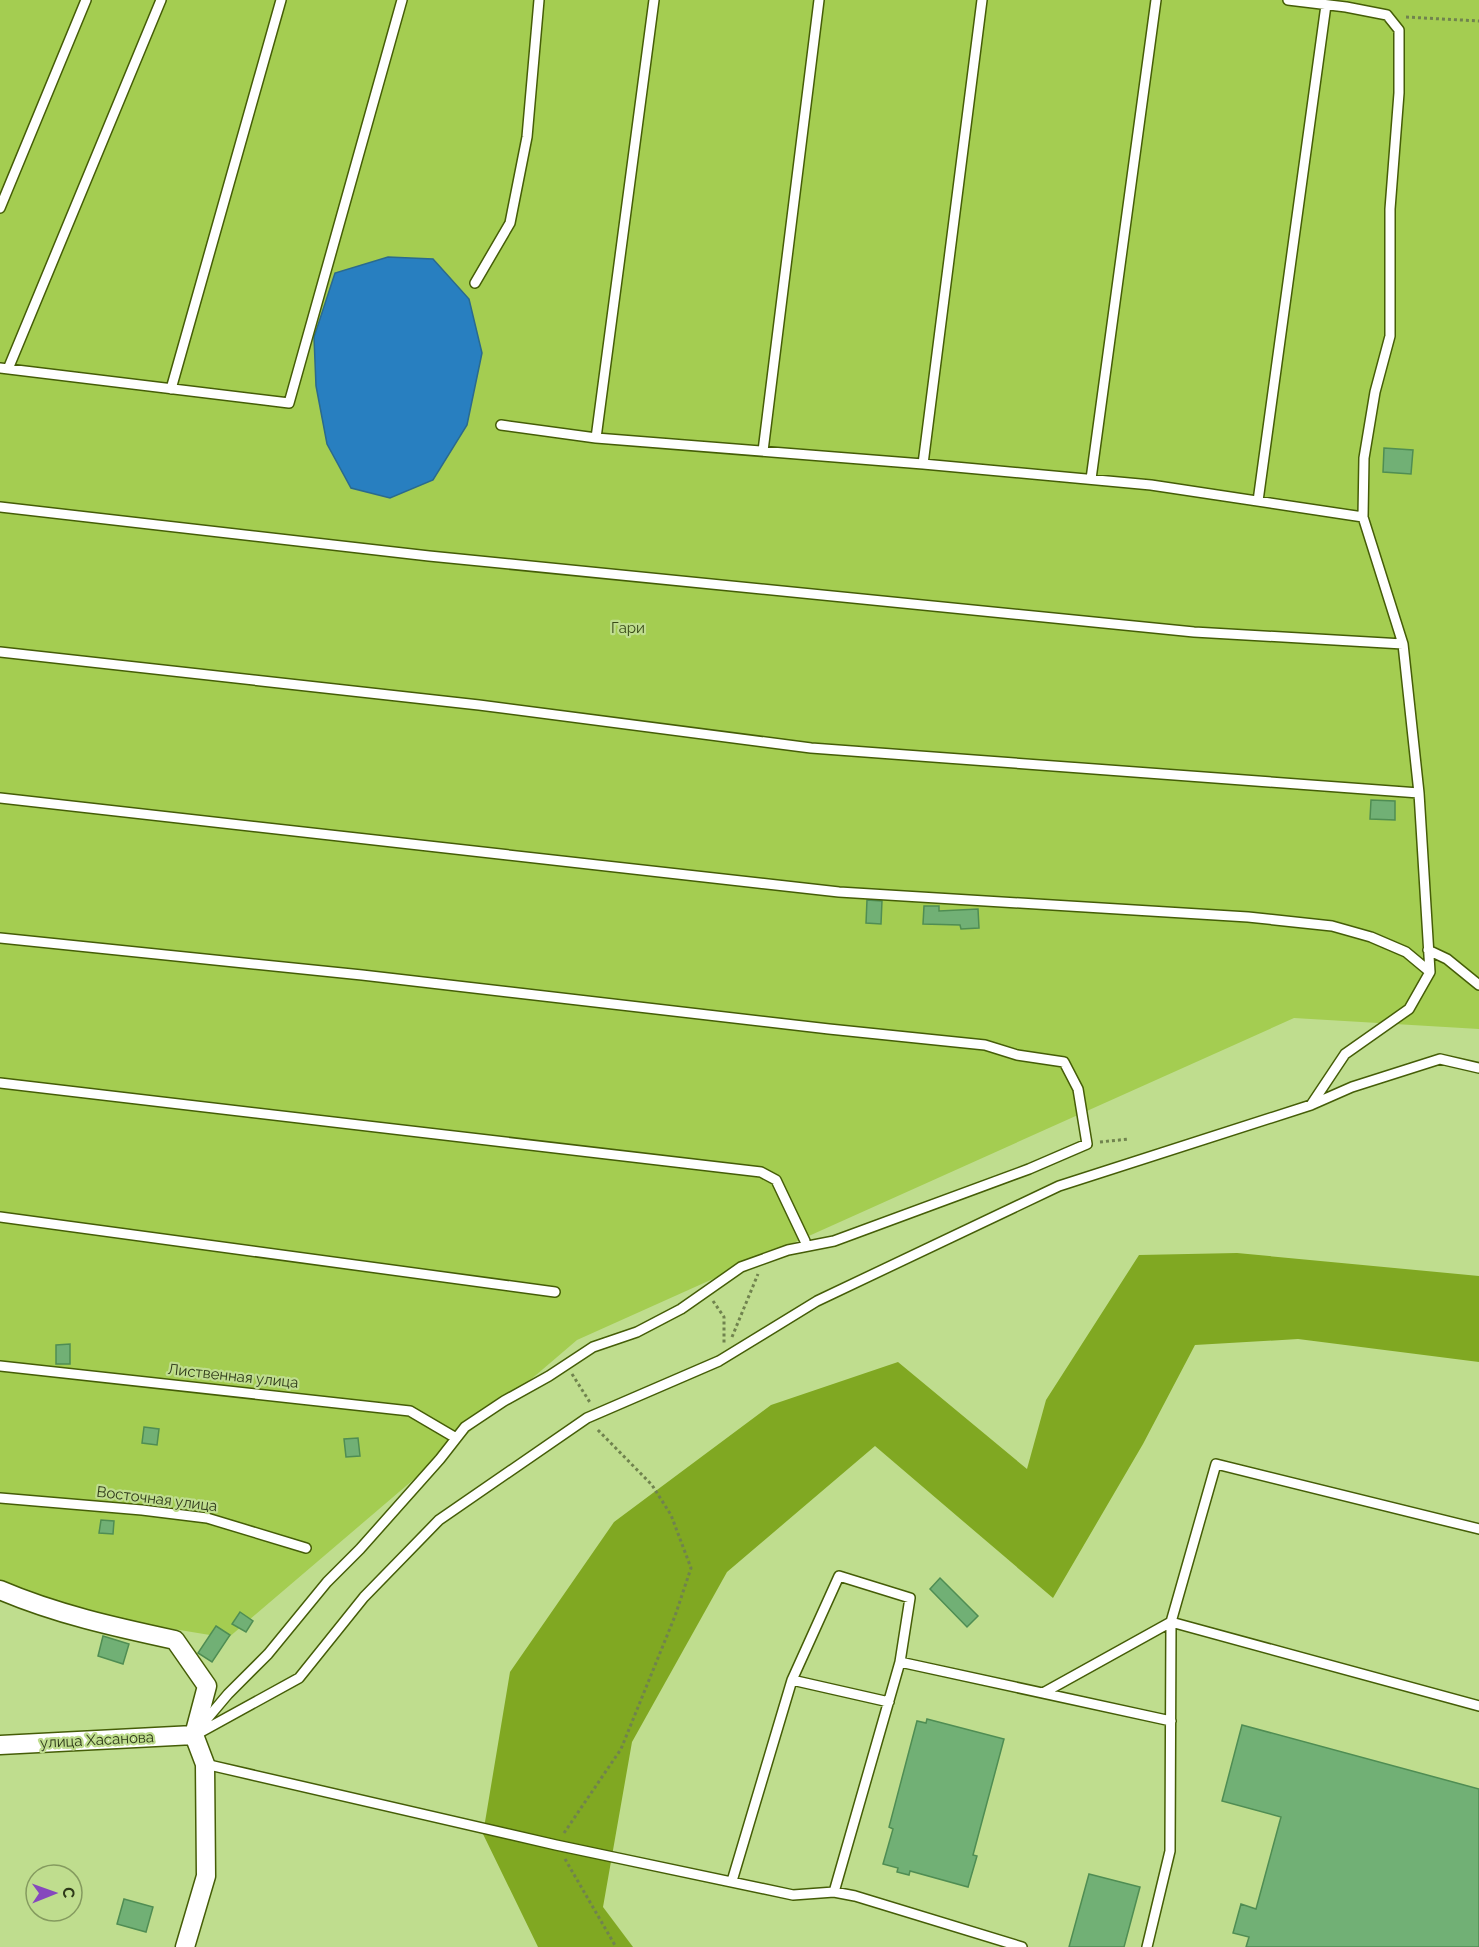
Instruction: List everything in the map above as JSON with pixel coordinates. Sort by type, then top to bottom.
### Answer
[{"type":"street","points":[[0,1590],[46,1608],[100,1624],[175,1640],[207,1686],[194,1735],[204,1764],[206,1876],[185,1947]]},
{"type":"street","name":"улица Хасанова","points":[[0,1744],[194,1735]]},
{"type":"lane","points":[[0,208],[86,0]]},
{"type":"lane","points":[[161,0],[4,369],[289,403],[402,0]]},
{"type":"lane","points":[[171,388],[281,0]]},
{"type":"lane","points":[[476,283],[510,223],[527,137],[539,0]]},
{"type":"lane","points":[[596,438],[654,0]]},
{"type":"lane","points":[[763,451],[819,0]]},
{"type":"lane","points":[[923,464],[982,0]]},
{"type":"lane","points":[[1091,479],[1156,0]]},
{"type":"lane","points":[[1288,0],[1387,15],[1400,30],[1399,93],[1390,209],[1390,336],[1375,392],[1364,458],[1363,517],[1403,644],[1419,793],[1430,972],[1408,1008],[1345,1054],[1311,1105]]},
{"type":"lane","points":[[1258,501],[1326,5]]},
{"type":"lane","points":[[501,425],[596,438],[1151,485],[1363,517]]},
{"type":"lane","points":[[0,507],[429,556],[1182,630],[1403,644]]},
{"type":"lane","points":[[0,652],[478,705],[811,748],[1419,793]]},
{"type":"lane","points":[[0,798],[839,892],[1248,917],[1332,926],[1406,952],[1430,972]]},
{"type":"lane","points":[[0,938],[362,975],[986,1045],[1017,1055],[1064,1062],[1078,1089],[1087,1144],[1029,1169],[834,1241],[788,1250],[741,1267],[693,1300],[637,1332],[593,1347],[465,1427],[360,1549],[327,1582],[268,1654],[228,1694],[194,1735]]},
{"type":"lane","points":[[1428,950],[1447,959],[1479,985]]},
{"type":"lane","points":[[194,1735],[299,1678],[364,1597],[439,1520],[587,1418],[723,1358],[817,1301],[1059,1186],[1311,1105],[1352,1087],[1440,1059],[1479,1068]]},
{"type":"lane","points":[[0,1083],[760,1172],[776,1180],[805,1241]]},
{"type":"lane","points":[[0,1217],[555,1293]]},
{"type":"lane","name":"Лиственная улица","points":[[0,1366],[410,1411],[456,1438]]},
{"type":"lane","points":[[1147,1947],[1170,1851],[1171,1622],[1216,1464],[1479,1529]]},
{"type":"lane","name":"Восточная улица","points":[[0,1498],[142,1509],[207,1518],[306,1548]]},
{"type":"lane","points":[[732,1881],[792,1680],[839,1576],[910,1598],[900,1662],[834,1892]]},
{"type":"lane","points":[[1043,1693],[1171,1622],[1479,1706]]},
{"type":"lane","points":[[900,1662],[1171,1721]]},
{"type":"lane","points":[[792,1680],[889,1702]]},
{"type":"lane","points":[[204,1764],[556,1845],[793,1895],[834,1892],[855,1896],[1022,1947]]},
{"type":"path","points":[[1387,15],[1479,21]]},
{"type":"path","points":[[1087,1144],[1129,1139]]},
{"type":"path","points":[[723,1358],[764,1258]]},
{"type":"path","points":[[693,1300],[713,1301],[724,1317],[723,1358]]},
{"type":"path","points":[[566,1365],[597,1414]]},
{"type":"path","points":[[587,1418],[652,1485],[671,1515],[691,1568],[675,1616],[621,1749],[556,1845],[616,1947]]},
{"type":"green space","name":"Гари","points":[[0,0],[1479,0],[1479,1029],[1294,1018],[577,1340],[228,1638],[65,1611],[0,1580]]},
{"type":"green space","points":[[1237,1253],[1479,1276],[1479,1362],[1298,1339],[1195,1345],[1143,1444],[1053,1598],[875,1446],[727,1572],[632,1742],[603,1907],[633,1947],[538,1947],[483,1834],[510,1672],[614,1522],[771,1405],[898,1362],[1027,1469],[1046,1400],[1139,1255]]},
{"type":"water","points":[[388,257],[433,259],[469,299],[482,353],[467,425],[433,480],[390,498],[351,488],[327,444],[316,386],[314,337],[335,273]]},
{"type":"building","points":[[1384,448],[1413,450],[1411,474],[1383,472]]},
{"type":"building","points":[[1371,800],[1395,801],[1395,820],[1370,819]]},
{"type":"building","points":[[867,900],[882,901],[881,924],[866,923]]},
{"type":"building","points":[[924,906],[939,906],[939,911],[978,909],[979,928],[961,929],[960,925],[923,924]]},
{"type":"building","points":[[70,1344],[70,1364],[56,1364],[56,1345]]},
{"type":"building","points":[[144,1427],[159,1429],[157,1445],[142,1443]]},
{"type":"building","points":[[358,1438],[360,1456],[346,1457],[344,1439]]},
{"type":"building","points":[[101,1520],[114,1521],[113,1534],[99,1533]]},
{"type":"building","points":[[940,1578],[978,1616],[967,1627],[930,1589]]},
{"type":"building","points":[[240,1612],[253,1621],[246,1632],[232,1624]]},
{"type":"building","points":[[216,1626],[230,1635],[212,1662],[198,1653]]},
{"type":"building","points":[[103,1636],[129,1644],[123,1664],[98,1656]]},
{"type":"building","points":[[927,1719],[1004,1739],[973,1855],[977,1856],[968,1887],[910,1871],[909,1875],[897,1872],[898,1868],[883,1864],[893,1829],[889,1827],[917,1721],[926,1723]]},
{"type":"building","points":[[1242,1725],[1479,1789],[1479,1947],[1246,1947],[1249,1937],[1233,1933],[1241,1904],[1256,1909],[1281,1817],[1222,1801]]},
{"type":"building","points":[[1089,1874],[1140,1887],[1124,1947],[1069,1947]]},
{"type":"building","points":[[124,1899],[153,1907],[146,1932],[117,1924]]}]
